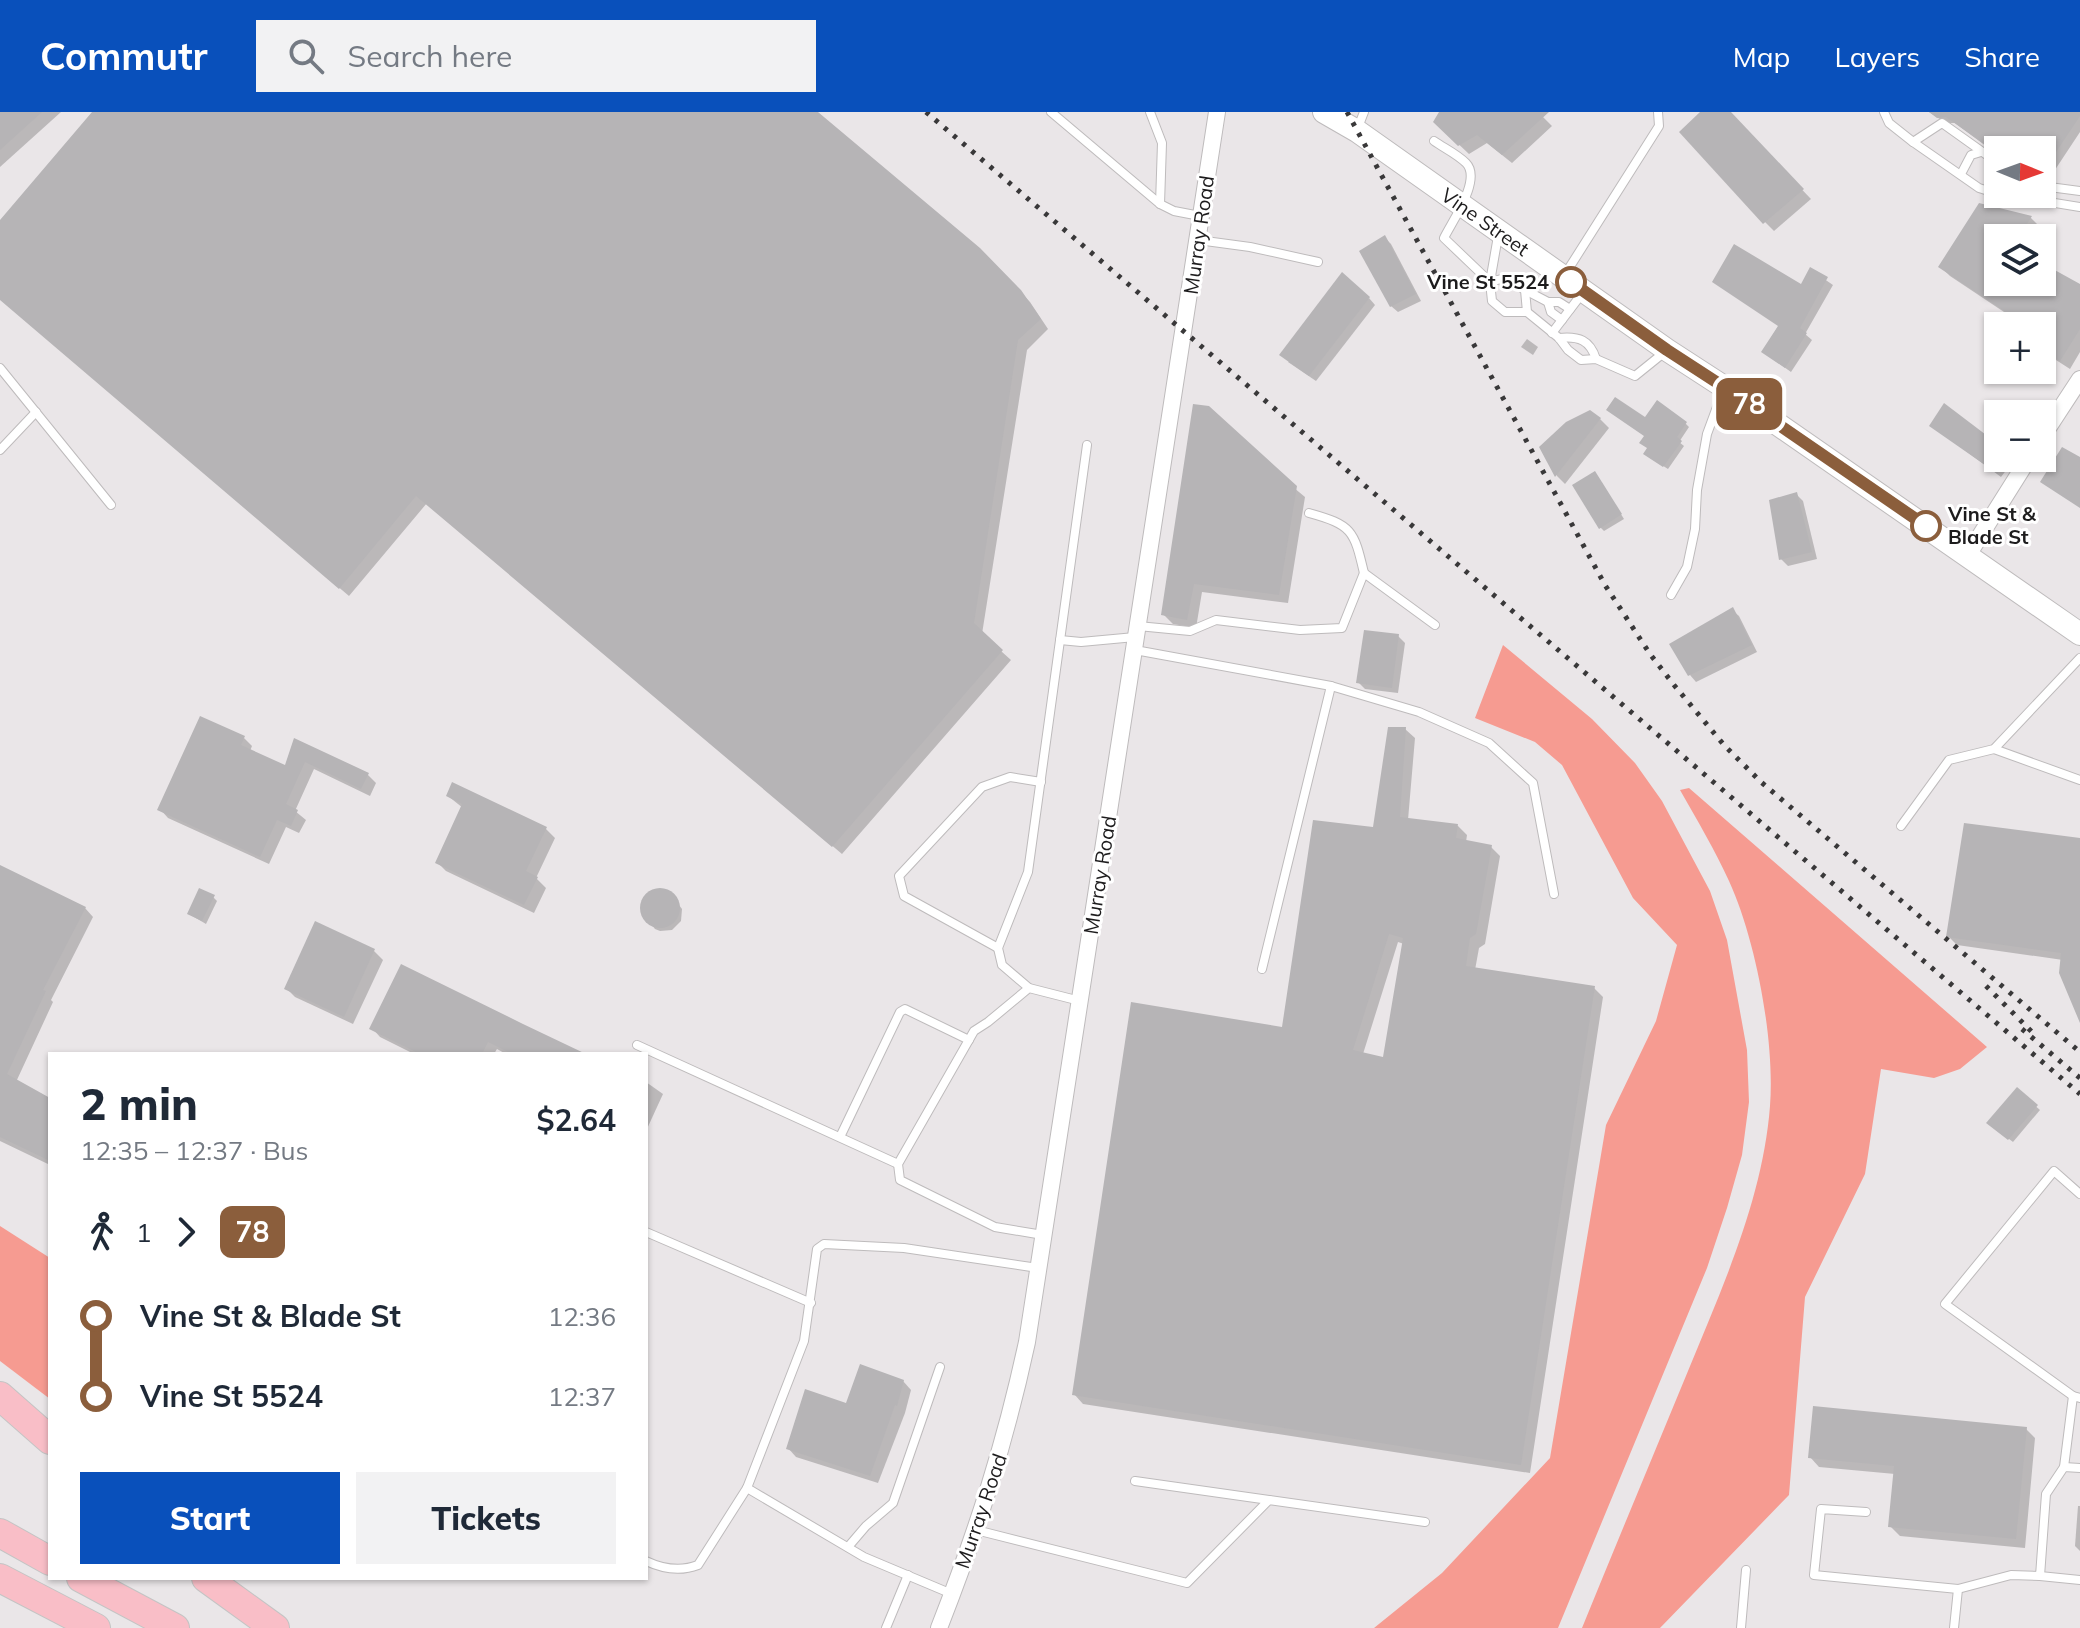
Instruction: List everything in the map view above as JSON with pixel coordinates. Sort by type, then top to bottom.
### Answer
[{"type":"highway","points":[[0,1396],[48,1438]]},
{"type":"highway","points":[[0,1533],[48,1560]]},
{"type":"highway","points":[[0,1578],[96,1628]]},
{"type":"highway","points":[[85,1580],[175,1628]]},
{"type":"highway","points":[[209,1580],[275,1628]]},
{"type":"main road","name":"Vine Street","points":[[1324,112],[1361,121],[1460,205],[2080,634]]},
{"type":"street","name":"Murray Road","points":[[939,1628],[976,1530],[1010,1422],[1027,1342],[1217,112]]},
{"type":"street","points":[[2056,416],[2080,379]]},
{"type":"street","points":[[1968,555],[2020,472]]},
{"type":"lane","points":[[1051,112],[1160,204],[1174,211],[1201,216]]},
{"type":"lane","points":[[1150,112],[1162,143],[1160,204]]},
{"type":"lane","points":[[1658,112],[1659,126]]},
{"type":"lane","points":[[1563,276],[1667,112]]},
{"type":"lane","points":[[1884,112],[1889,123],[1913,142],[1984,190]]},
{"type":"lane","points":[[1913,142],[1942,123],[1984,154]]},
{"type":"lane","points":[[1434,141],[1466,162],[1473,172],[1472,183],[1444,238],[1490,282]]},
{"type":"lane","points":[[1961,174],[1971,155],[1981,152]]},
{"type":"lane","points":[[2056,188],[2080,191]]},
{"type":"lane","points":[[2056,203],[2080,207]]},
{"type":"lane","points":[[1499,232],[1490,282],[1492,301],[1505,312],[1527,312],[1581,360],[1596,359],[1635,376],[1667,350]]},
{"type":"lane","points":[[1198,240],[1250,247],[1318,262]]},
{"type":"lane","points":[[1490,282],[1505,278],[1548,302],[1559,302],[1570,309]]},
{"type":"lane","points":[[1525,290],[1527,312]]},
{"type":"lane","points":[[1556,335],[1562,320],[1584,291]]},
{"type":"lane","points":[[1548,302],[1551,312],[1562,320]]},
{"type":"lane","points":[[1556,335],[1576,336],[1592,346],[1596,359]]},
{"type":"lane","points":[[0,368],[111,505]]},
{"type":"lane","points":[[1671,595],[1687,567],[1707,434],[1724,387]]},
{"type":"lane","points":[[0,450],[36,412]]},
{"type":"lane","points":[[1080,1001],[1029,988],[1002,965],[998,948],[1028,872],[1087,445]]},
{"type":"lane","points":[[1060,640],[1081,642],[1190,631],[1216,620],[1300,630],[1342,628],[1364,573],[1357,542],[1339,521],[1309,513]]},
{"type":"lane","points":[[1364,573],[1435,625]]},
{"type":"lane","points":[[1137,637],[1331,686],[1419,712],[1489,743],[1533,783],[1554,894]]},
{"type":"lane","points":[[1901,826],[1949,760],[1994,749],[2080,658]]},
{"type":"lane","points":[[1262,969],[1331,686]]},
{"type":"lane","points":[[1994,749],[2080,780]]},
{"type":"lane","points":[[998,948],[904,896],[899,876],[982,787],[1010,777],[1041,782]]},
{"type":"lane","points":[[1029,988],[974,1031],[898,1164],[900,1180],[995,1227],[1044,1236]]},
{"type":"lane","points":[[840,1137],[900,1012],[905,1009],[969,1040]]},
{"type":"lane","points":[[637,1045],[898,1164]]},
{"type":"lane","points":[[2040,1576],[2046,1494],[2064,1467],[2076,1397],[1945,1304],[2054,1171],[2080,1194]]},
{"type":"lane","points":[[648,1233],[811,1303]]},
{"type":"lane","points":[[648,1562],[659,1568],[673,1569],[698,1565],[747,1488],[804,1341],[817,1249],[824,1244],[904,1248],[1039,1268]]},
{"type":"lane","points":[[848,1547],[866,1526],[893,1503],[940,1367]]},
{"type":"lane","points":[[2064,1467],[2080,1468]]},
{"type":"lane","points":[[1135,1481],[1425,1522]]},
{"type":"lane","points":[[747,1488],[848,1547],[952,1594]]},
{"type":"lane","points":[[976,1530],[1187,1583],[1269,1500]]},
{"type":"lane","points":[[1866,1512],[1821,1509],[1814,1575],[1958,1589],[2011,1575],[2080,1580]]},
{"type":"lane","points":[[1741,1628],[1746,1570]]},
{"type":"lane","points":[[886,1628],[908,1575]]},
{"type":"lane","points":[[1954,1628],[1958,1589]]},
{"type":"shaded area","points":[[1503,645],[1592,719],[1635,763],[1662,801],[1710,891],[1727,940],[1747,1050],[1749,1102],[1742,1155],[1707,1268],[1558,1628],[1374,1628],[1442,1573],[1550,1458],[1606,1125],[1656,1021],[1677,945],[1633,898],[1562,765],[1535,742],[1475,718]]},
{"type":"shaded area","points":[[1689,788],[1987,1047],[1960,1069],[1934,1078],[1881,1069],[1865,1174],[1805,1297],[1789,1495],[1660,1628],[1582,1628],[1740,1241],[1766,1140],[1771,1080],[1762,991],[1739,905],[1712,846],[1680,790]]},
{"type":"shaded area","points":[[0,1226],[48,1257],[48,1397],[0,1361]]},
{"type":"building","points":[[0,112],[42,112],[0,150]]},
{"type":"building","points":[[92,112],[818,112],[980,248],[1021,290],[1041,319],[1018,340],[974,623],[1003,650],[832,847],[416,496],[339,589],[0,300],[0,220]]},
{"type":"building","points":[[1439,112],[1549,112],[1502,155],[1477,135],[1458,146],[1433,122]]},
{"type":"building","points":[[1700,112],[1731,112],[1804,189],[1763,224],[1679,132]]},
{"type":"building","points":[[1929,112],[2080,112],[2056,152],[2056,136],[1984,136],[1984,144],[1946,117],[1937,118]]},
{"type":"building","points":[[1979,203],[1984,204],[1984,208],[1999,208],[2032,216],[2027,224],[1984,224],[1984,296],[2056,296],[2056,271],[2080,284],[2080,329],[2060,361],[2056,359],[2056,312],[2006,312],[1938,267]]},
{"type":"building","points":[[1385,235],[1416,294],[1390,307],[1359,251]]},
{"type":"building","points":[[1734,244],[1801,284],[1810,267],[1828,277],[1800,328],[1807,333],[1785,368],[1761,352],[1778,326],[1712,282]]},
{"type":"building","points":[[1342,272],[1370,297],[1309,376],[1279,355]]},
{"type":"building","points":[[1615,397],[1645,417],[1657,400],[1687,422],[1677,437],[1682,441],[1663,467],[1643,454],[1647,448],[1639,443],[1644,436],[1606,410]]},
{"type":"building","points":[[1944,403],[1984,433],[1984,464],[1929,426]]},
{"type":"building","points":[[1193,404],[1209,406],[1297,486],[1279,595],[1194,584],[1187,620],[1161,615]]},
{"type":"building","points":[[1590,410],[1601,418],[1555,477],[1539,447],[1566,422]]},
{"type":"building","points":[[2062,447],[2080,457],[2080,508],[2040,482],[2046,472],[2056,472],[2056,457]]},
{"type":"building","points":[[1595,471],[1622,514],[1599,529],[1572,485]]},
{"type":"building","points":[[1797,492],[1812,552],[1779,560],[1769,500]]},
{"type":"building","points":[[1733,607],[1752,645],[1688,676],[1669,644]]},
{"type":"building","points":[[1364,630],[1399,634],[1392,688],[1356,683]]},
{"type":"building","points":[[200,716],[245,736],[241,745],[285,765],[294,738],[369,773],[361,789],[305,762],[286,804],[298,810],[291,826],[277,820],[260,857],[157,810]]},
{"type":"building","points":[[1388,727],[1406,727],[1400,817],[1458,824],[1456,838],[1492,845],[1476,934],[1470,938],[1466,966],[1595,986],[1521,1465],[1072,1395],[1131,1002],[1282,1027],[1313,820],[1373,827]],"holes":[[[1389,934],[1403,938],[1383,1057],[1353,1050]]]},
{"type":"building","points":[[452,782],[547,827],[526,871],[538,877],[524,905],[435,863],[462,804],[446,796]]},
{"type":"building","points":[[1964,823],[2080,838],[2080,1023],[2059,973],[2061,953],[1946,937]]},
{"type":"building","points":[[0,865],[86,907],[43,990],[46,991],[7,1074],[48,1097],[48,1160],[0,1137]]},
{"type":"building","points":[[199,888],[215,895],[202,921],[187,914]]},
{"type":"building","points":[[660,888],[674,894],[680,908],[674,922],[660,928],[646,922],[640,908],[646,894]]},
{"type":"building","points":[[315,921],[375,949],[344,1017],[284,989]]},
{"type":"building","points":[[401,964],[582,1052],[508,1052],[488,1042],[483,1052],[416,1052],[369,1029]]},
{"type":"building","points":[[2017,1087],[2038,1105],[2008,1140],[1986,1123]]},
{"type":"building","points":[[860,1364],[904,1380],[870,1476],[786,1449],[805,1389],[846,1403]]},
{"type":"building","points":[[1813,1406],[2027,1427],[2016,1539],[1888,1527],[1894,1466],[1808,1458]]},
{"type":"railway","points":[[926,112],[2080,1094]]},
{"type":"railway","points":[[1347,112],[1605,585],[1674,685],[1724,745],[1761,782],[2080,1052]]},
{"type":"railway","points":[[1986,986],[2034,1034]]},
{"type":"railway","points":[[2022,1029],[2080,1078]]},
{"type":"bus line","name":"78","points":[[1571,282],[1926,526]]},
{"type":"place","name":"Vine St 5524","points":[[1571,282]]},
{"type":"place","name":"Vine St & Blade St","points":[[1926,526]]}]
